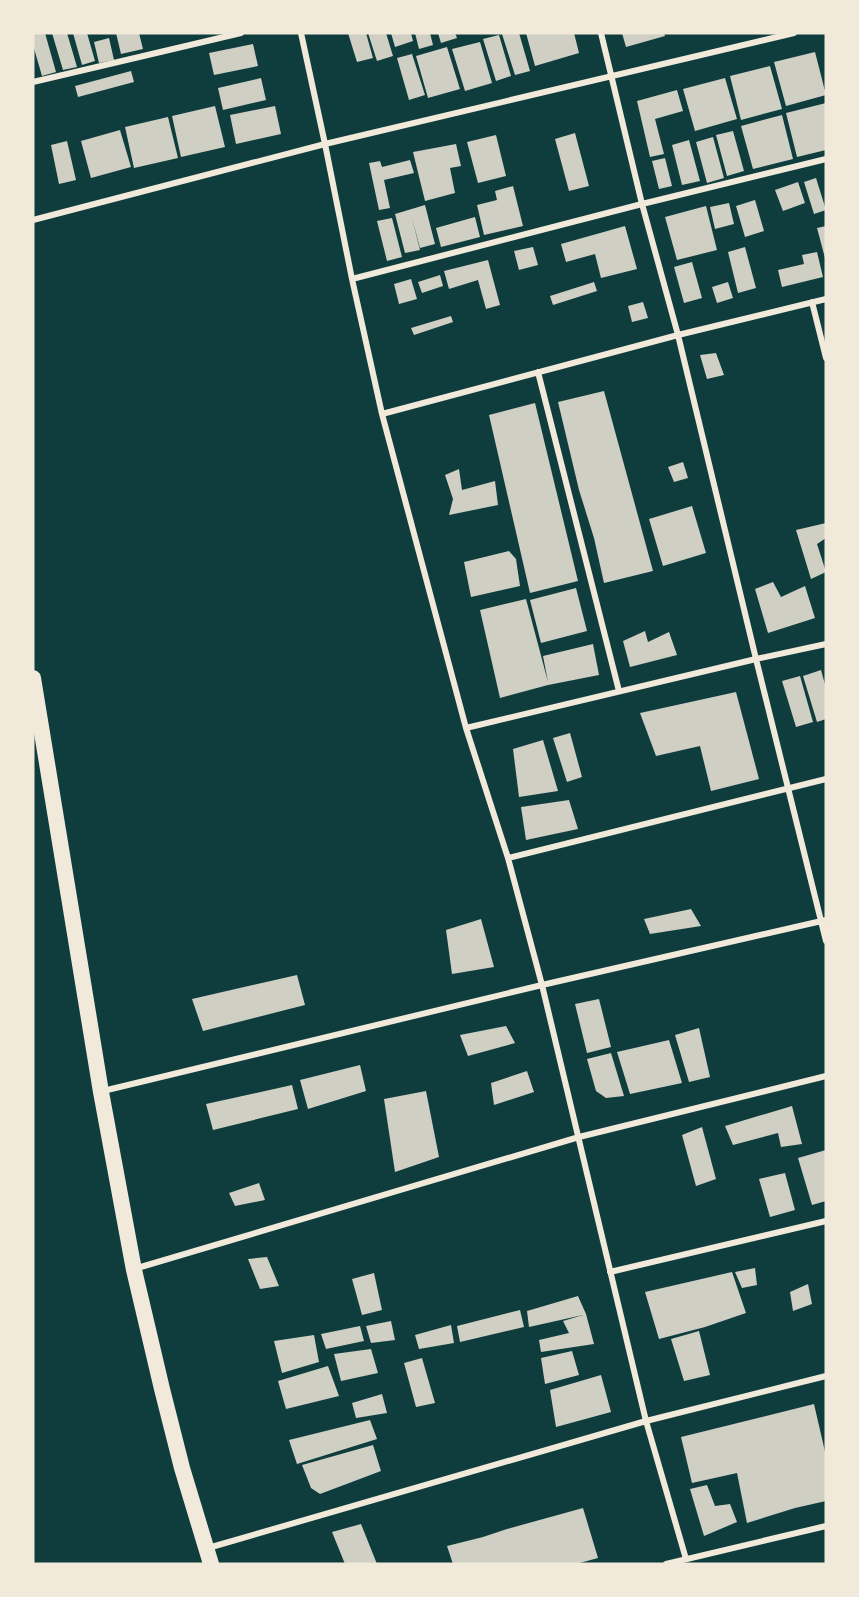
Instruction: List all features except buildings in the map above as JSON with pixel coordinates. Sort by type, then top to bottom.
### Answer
[{"type":"highway","points":[[33,678],[101,1092],[134,1270],[182,1468],[208,1556]]},
{"type":"street","points":[[33,82],[241,33]]},
{"type":"street","points":[[301,33],[382,414],[466,728],[508,858],[542,985],[646,1421],[686,1559]]},
{"type":"street","points":[[601,33],[642,204],[678,335],[788,789],[824,921],[826,941]]},
{"type":"street","points":[[33,220],[325,144],[794,33]]},
{"type":"street","points":[[352,279],[826,159]]},
{"type":"street","points":[[382,414],[678,335],[826,299]]},
{"type":"street","points":[[812,302],[826,358]]},
{"type":"street","points":[[538,372],[619,692]]},
{"type":"street","points":[[466,728],[826,644]]},
{"type":"street","points":[[508,858],[826,779]]},
{"type":"street","points":[[101,1092],[542,985],[824,921]]},
{"type":"street","points":[[134,1270],[579,1137],[826,1076]]},
{"type":"street","points":[[610,1272],[826,1221]]},
{"type":"street","points":[[208,1556],[646,1421],[826,1376]]},
{"type":"street","points":[[666,1564],[826,1526]]}]
